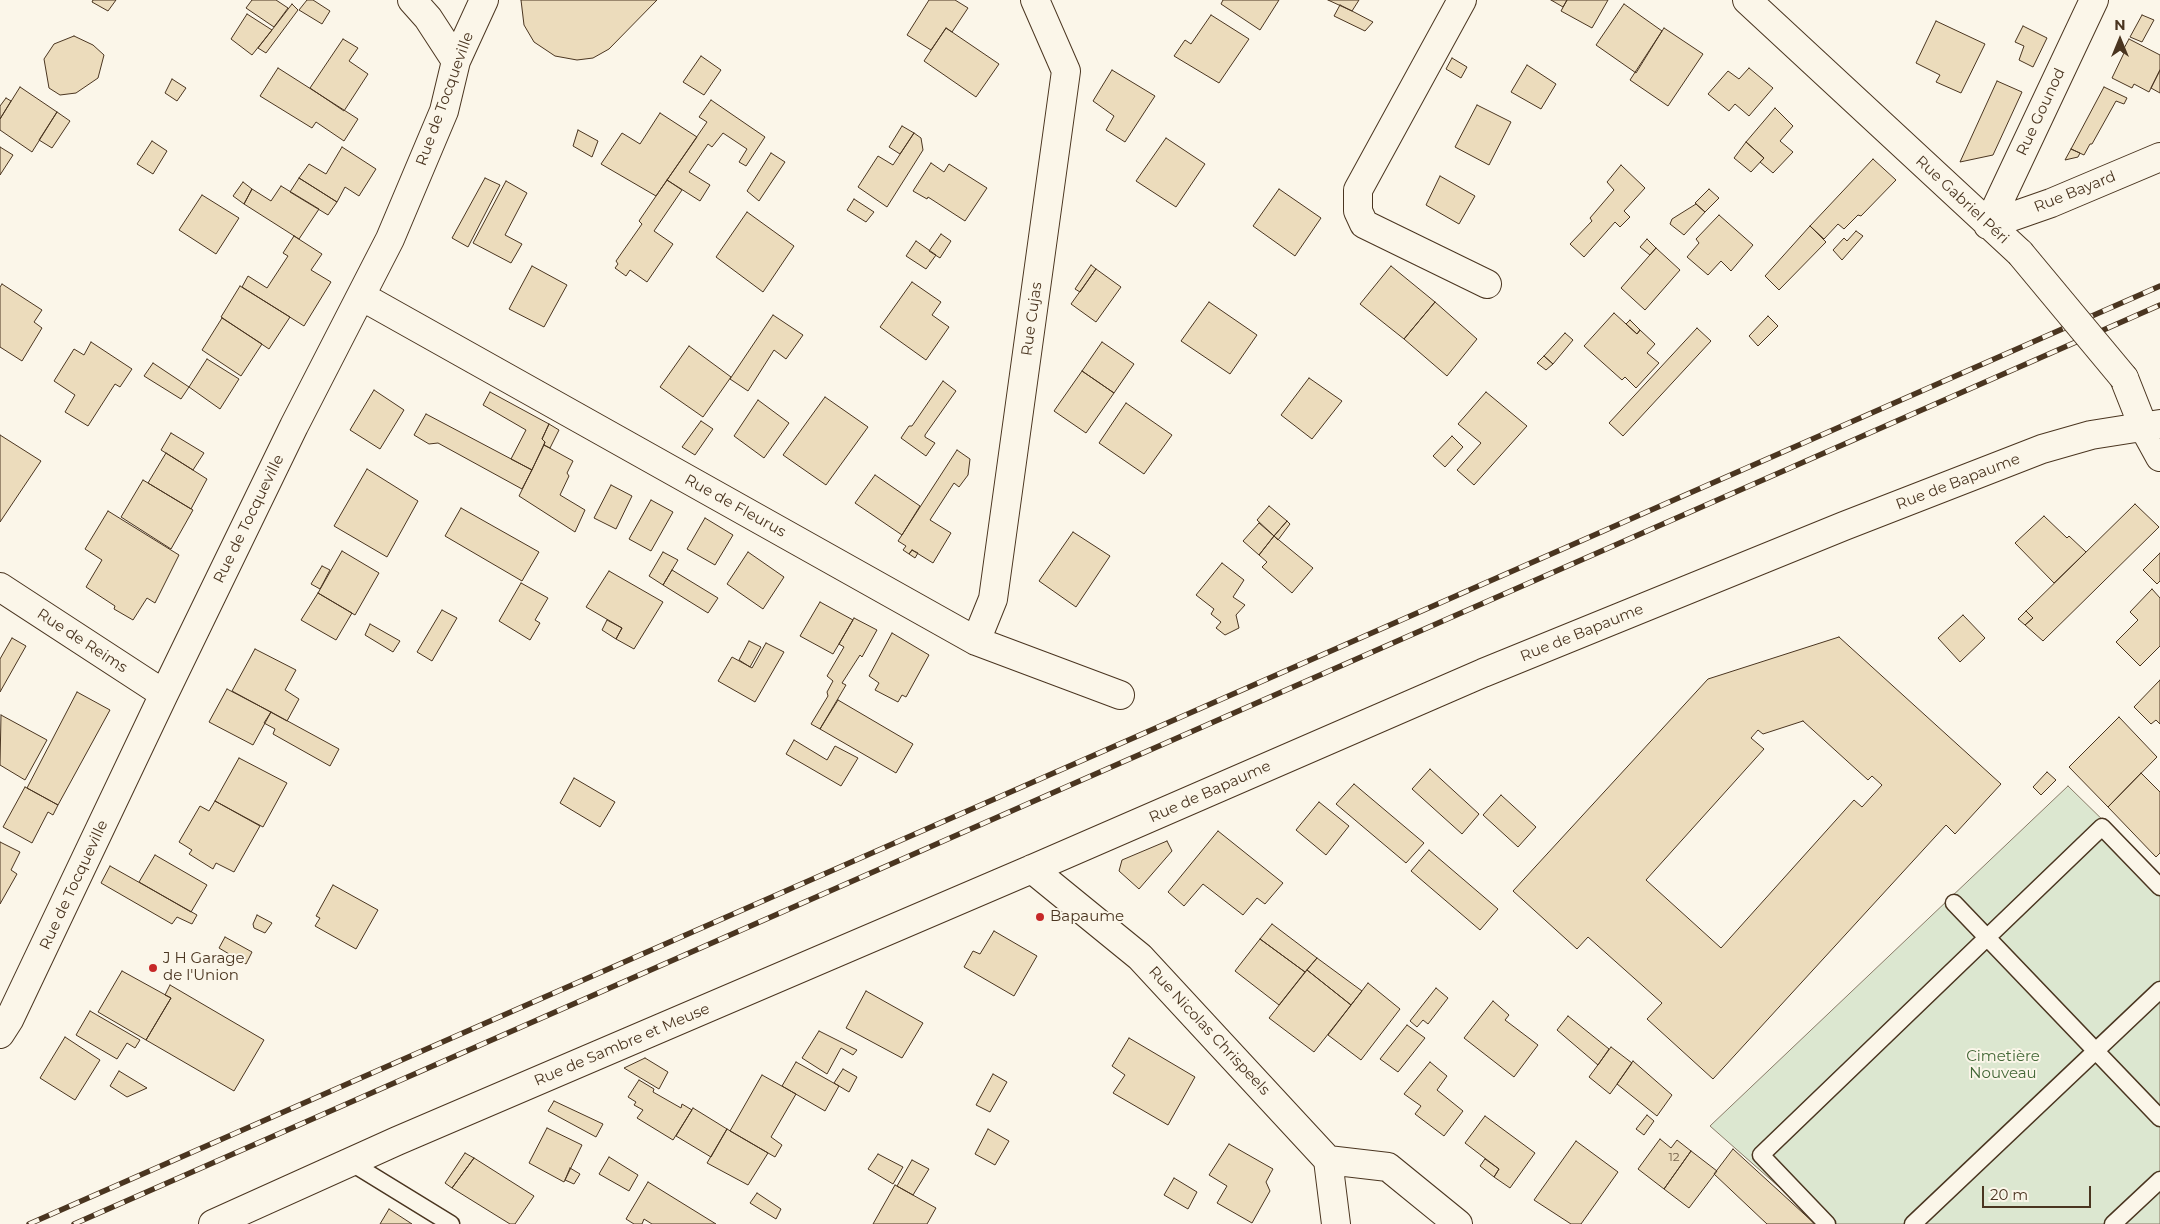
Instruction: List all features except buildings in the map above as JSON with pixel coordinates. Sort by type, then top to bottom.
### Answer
[{"type":"street","points":[[412,0],[428,18],[456,61]]},
{"type":"street","name":"Rue de Tocqueville","points":[[0,1034],[9,1020],[294,426],[390,239],[444,111],[456,61],[484,0]]},
{"type":"street","name":"Rue Cujas","points":[[976,641],[993,599],[1066,71],[1035,0]]},
{"type":"street","points":[[1462,0],[1358,190],[1358,211],[1364,224],[1487,284]]},
{"type":"street","name":"Rue Gabriel Péri","points":[[1747,0],[2020,253],[2124,378],[2151,425],[2160,457]]},
{"type":"street","name":"Rue Gounod","points":[[1988,225],[2094,0]]},
{"type":"street","name":"Rue Bayard","points":[[1988,225],[2051,203],[2160,157]]},
{"type":"street","name":"Rue de Fleurus","points":[[361,296],[976,641],[1120,695]]},
{"type":"street","name":"Rue de Bapaume","points":[[1032,869],[1483,674],[1835,529],[2042,449],[2091,435],[2151,425]]},
{"type":"street","name":"Rue de Reims","points":[[0,587],[164,694]]},
{"type":"street","name":"Rue Nicolas Chrispeels","points":[[1032,869],[1140,957],[1328,1160]]},
{"type":"street","name":"Rue de Sambre et Meuse","points":[[213,1224],[350,1162],[1032,869]]},
{"type":"street","points":[[1333,1222],[1328,1160],[1388,1167],[1458,1224]]},
{"type":"lane","points":[[1827,1224],[1761,1156],[2102,828],[2160,886]]},
{"type":"lane","points":[[1954,903],[2160,1118]]},
{"type":"lane","points":[[1914,1224],[2160,990]]},
{"type":"lane","points":[[350,1162],[451,1224]]},
{"type":"lane","points":[[2113,1224],[2160,1180]]},
{"type":"green space","name":"Cimetière Nouveau","points":[[2068,786],[2160,876],[2160,1224],[1821,1224],[1710,1126]]},
{"type":"railway","points":[[29,1224],[2160,286]]},
{"type":"railway","points":[[74,1224],[2160,305]]},
{"type":"place","name":"Bapaume","points":[[1040,917]]},
{"type":"place","name":"J H Garage de l'Union","points":[[153,968]]}]
